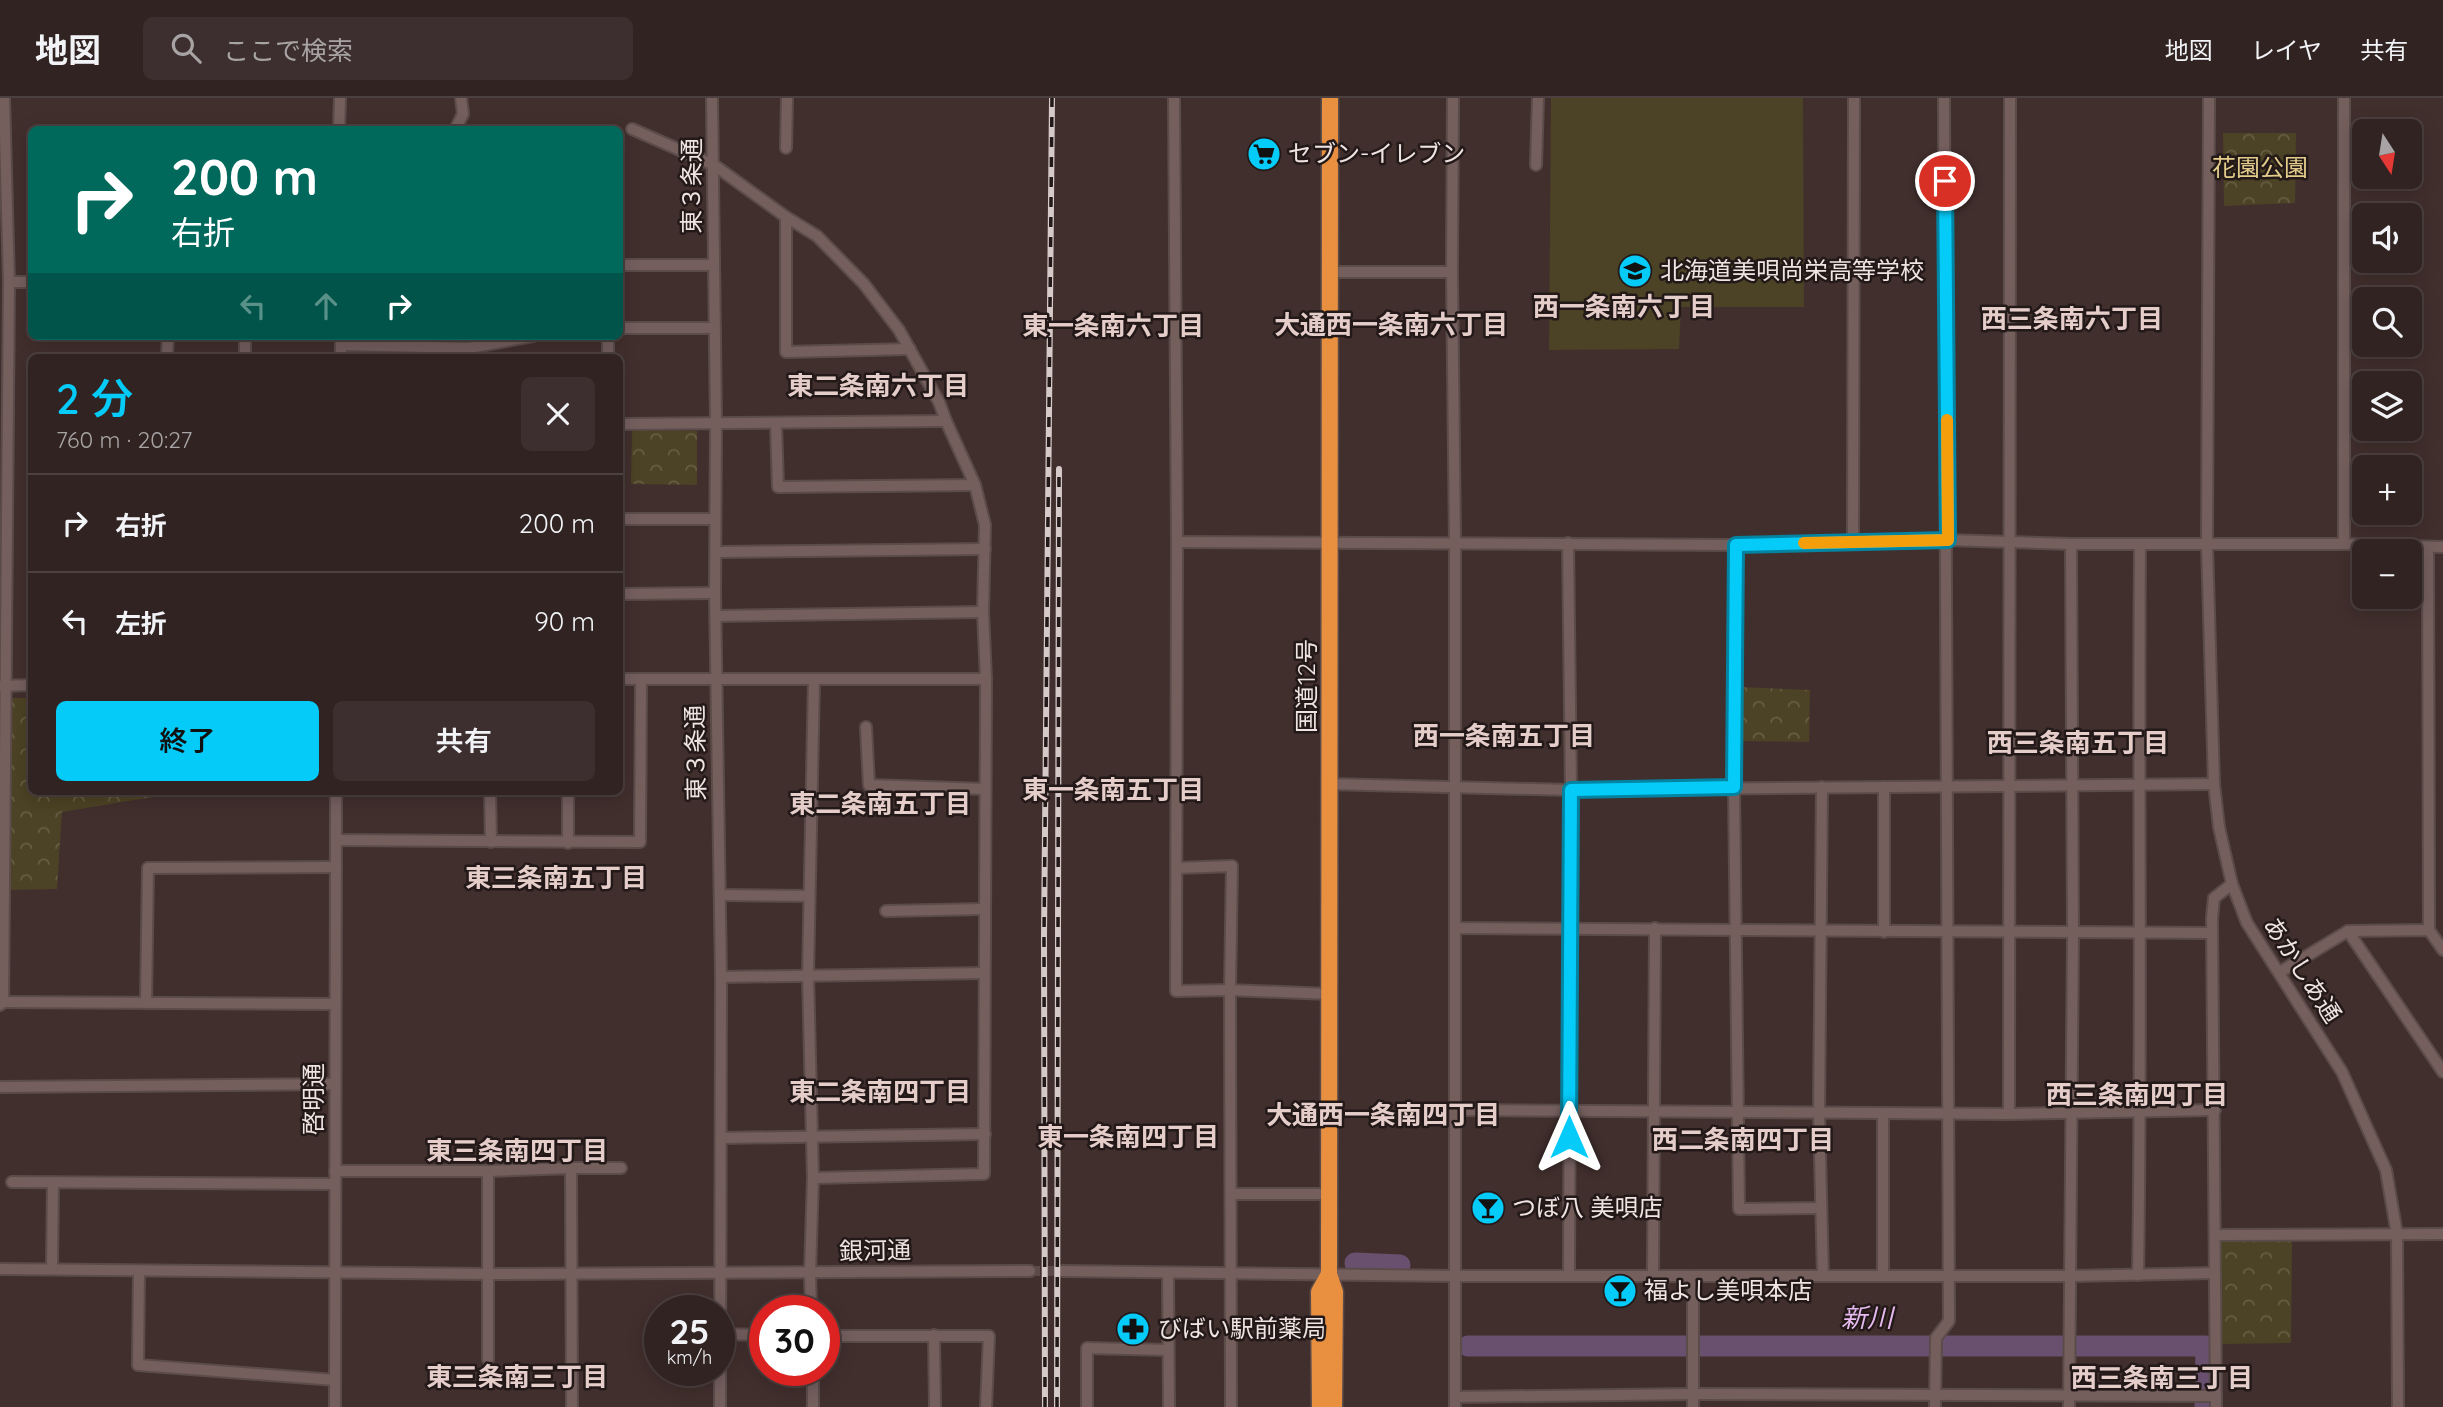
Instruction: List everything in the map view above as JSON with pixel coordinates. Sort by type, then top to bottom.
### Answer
[{"type":"highway","name":"国道12号","points":[[1329,98],[1329,1274],[1335,1292],[1334,1407]]},
{"type":"highway","name":"国道12号","points":[[1320,1407],[1320,1292],[1329,1274]]},
{"type":"street","points":[[4,98],[9,282],[3,476],[1,1003],[335,1004]]},
{"type":"street","points":[[340,98],[340,126]]},
{"type":"street","points":[[457,126],[463,114],[461,98]]},
{"type":"street","name":"東３条通","points":[[712,98],[715,593],[722,977],[720,1295]]},
{"type":"street","points":[[786,148],[787,98]]},
{"type":"street","points":[[1174,98],[1177,991],[1329,994]]},
{"type":"street","points":[[1453,98],[1455,1402],[1693,1394],[1935,1395],[2069,1401],[2216,1401],[2212,933],[2214,898],[2232,884]]},
{"type":"street","points":[[1536,165],[1538,98]]},
{"type":"street","points":[[1853,98],[1853,542]]},
{"type":"street","points":[[1935,1407],[1936,1338],[1949,1321],[1948,540],[1944,98]]},
{"type":"street","points":[[2009,1114],[2010,98]]},
{"type":"street","name":"あかしあ通","points":[[2209,98],[2207,545],[2214,784],[2219,827],[2232,884],[2247,923],[2342,1072],[2386,1170],[2397,1234],[2398,1407]]},
{"type":"street","points":[[2344,98],[2344,544]]},
{"type":"street","points":[[632,129],[714,165],[817,236],[864,284],[899,330],[939,402],[975,485],[985,525],[984,1174],[813,1178]]},
{"type":"street","points":[[786,217],[786,352],[910,349]]},
{"type":"street","points":[[623,264],[713,265]]},
{"type":"street","points":[[1331,272],[1452,272]]},
{"type":"street","points":[[9,282],[28,282]]},
{"type":"street","points":[[623,328],[715,328]]},
{"type":"street","points":[[341,346],[469,348],[512,340]]},
{"type":"street","points":[[623,424],[946,421]]},
{"type":"street","points":[[776,424],[779,487],[975,485]]},
{"type":"street","points":[[623,519],[715,519]]},
{"type":"street","points":[[1177,542],[1736,545],[1948,540],[2071,544],[2344,544],[2443,547]]},
{"type":"street","points":[[1568,544],[1571,790],[1569,1275]]},
{"type":"street","points":[[2069,1401],[2073,933],[2071,544]]},
{"type":"street","points":[[2138,1275],[2141,1112],[2138,785],[2140,544]]},
{"type":"street","points":[[1736,545],[1734,787],[1739,1209],[1821,1208]]},
{"type":"street","points":[[2428,547],[2429,930],[2443,950]]},
{"type":"street","points":[[716,552],[985,549]]},
{"type":"street","points":[[623,594],[715,593]]},
{"type":"street","points":[[716,616],[983,612]]},
{"type":"street","points":[[623,679],[986,679]]},
{"type":"street","points":[[336,840],[640,842],[641,679]]},
{"type":"street","points":[[811,1295],[813,1178],[807,975],[814,679]]},
{"type":"street","points":[[2,685],[28,685]]},
{"type":"street","points":[[866,727],[869,785],[985,789]]},
{"type":"street","points":[[1329,784],[1571,790],[2214,784]]},
{"type":"street","points":[[1822,787],[1819,1114],[1823,1276]]},
{"type":"street","points":[[1884,787],[1884,932]]},
{"type":"street","name":"啓明通","points":[[335,1407],[336,795]]},
{"type":"street","points":[[491,795],[491,842]]},
{"type":"street","points":[[568,795],[568,843]]},
{"type":"street","points":[[1177,868],[1231,866],[1231,1407]]},
{"type":"street","points":[[146,1003],[148,868],[336,867]]},
{"type":"street","points":[[720,895],[809,896]]},
{"type":"street","points":[[886,911],[984,909]]},
{"type":"street","points":[[1455,928],[2212,933]]},
{"type":"street","points":[[1653,1276],[1655,928]]},
{"type":"street","points":[[2280,972],[2348,931],[2429,930]]},
{"type":"street","points":[[2348,931],[2443,1072]]},
{"type":"street","points":[[722,977],[984,972]]},
{"type":"street","points":[[0,1087],[335,1084]]},
{"type":"street","points":[[1455,1110],[1569,1109],[1819,1114],[2215,1110]]},
{"type":"street","points":[[1883,1114],[1883,1275]]},
{"type":"street","points":[[721,1138],[985,1135]]},
{"type":"street","points":[[571,1168],[572,1407]]},
{"type":"street","points":[[335,1171],[621,1168]]},
{"type":"street","points":[[488,1171],[488,1359]]},
{"type":"street","points":[[12,1182],[335,1184]]},
{"type":"street","points":[[52,1269],[53,1183]]},
{"type":"street","points":[[1232,1194],[1329,1194]]},
{"type":"street","points":[[2215,1235],[2443,1234]]},
{"type":"street","name":"銀河通","points":[[0,1269],[488,1274],[1030,1270]]},
{"type":"street","points":[[1063,1271],[1454,1276],[2072,1276],[2214,1273]]},
{"type":"street","points":[[139,1272],[138,1365],[335,1380]]},
{"type":"street","points":[[1168,1274],[1169,1407]]},
{"type":"street","points":[[1693,1276],[1693,1407]]},
{"type":"street","points":[[840,1335],[989,1336],[986,1407]]},
{"type":"street","points":[[934,1335],[935,1407]]},
{"type":"street","points":[[1087,1407],[1087,1348],[1168,1350]]},
{"type":"street","name":"東３条通","points":[[720,1386],[720,1407]]},
{"type":"street","points":[[813,1386],[814,1407]]},
{"type":"green space","points":[[1551,98],[1803,98],[1804,307],[1681,307],[1679,349],[1549,350]]},
{"type":"green space","name":"花園公園","points":[[2223,133],[2296,133],[2295,203],[2224,206]]},
{"type":"green space","points":[[632,430],[697,431],[697,485],[631,484]]},
{"type":"green space","points":[[1740,687],[1810,690],[1809,742],[1740,741]]},
{"type":"green space","points":[[11,698],[28,698],[28,795],[165,795],[62,812],[57,889],[7,890]]},
{"type":"green space","points":[[2292,1241],[2291,1343],[2220,1344],[2221,1242]]},
{"type":"waterway","name":"新川","points":[[1355,1263],[1400,1265]]},
{"type":"waterway","name":"新川","points":[[1468,1346],[2206,1346],[2205,1407]]},
{"type":"tunnel","points":[[1030,1271],[1063,1271]]},
{"type":"railway","points":[[1045,1407],[1044,937],[1052,98]]},
{"type":"railway","points":[[1057,1407],[1059,469]]},
{"type":"slow traffic","points":[[1804,543],[1948,540],[1947,420]]},
{"type":"place","name":"セブン-イレブン","points":[[1264,154]]},
{"type":"place","name":"北海道美唄尚栄高等学校","points":[[1635,271]]},
{"type":"place","name":"つぼ八 美唄店","points":[[1488,1208]]},
{"type":"place","name":"福よし美唄本店","points":[[1620,1291]]},
{"type":"place","name":"びばい駅前薬局","points":[[1133,1329]]},
{"type":"district","name":"西一条南六丁目","points":[[1624,307]]},
{"type":"district","name":"西三条南六丁目","points":[[2072,319]]},
{"type":"district","name":"大通西一条南六丁目","points":[[1391,325]]},
{"type":"district","name":"東一条南六丁目","points":[[1113,326]]},
{"type":"district","name":"東二条南六丁目","points":[[878,386]]},
{"type":"district","name":"西一条南五丁目","points":[[1504,736]]},
{"type":"district","name":"西三条南五丁目","points":[[2078,743]]},
{"type":"district","name":"東一条南五丁目","points":[[1113,790]]},
{"type":"district","name":"東二条南五丁目","points":[[880,804]]},
{"type":"district","name":"東三条南五丁目","points":[[556,878]]},
{"type":"district","name":"東二条南四丁目","points":[[880,1092]]},
{"type":"district","name":"西三条南四丁目","points":[[2137,1095]]},
{"type":"district","name":"大通西一条南四丁目","points":[[1383,1115]]},
{"type":"district","name":"東一条南四丁目","points":[[1128,1137]]},
{"type":"district","name":"西二条南四丁目","points":[[1743,1140]]},
{"type":"district","name":"東三条南四丁目","points":[[517,1151]]},
{"type":"district","name":"東三条南三丁目","points":[[517,1377]]},
{"type":"district","name":"西三条南三丁目","points":[[2162,1378]]},
{"type":"route","points":[[1569,1137],[1571,790],[1734,787],[1736,545],[1948,540],[1945,181]]}]
